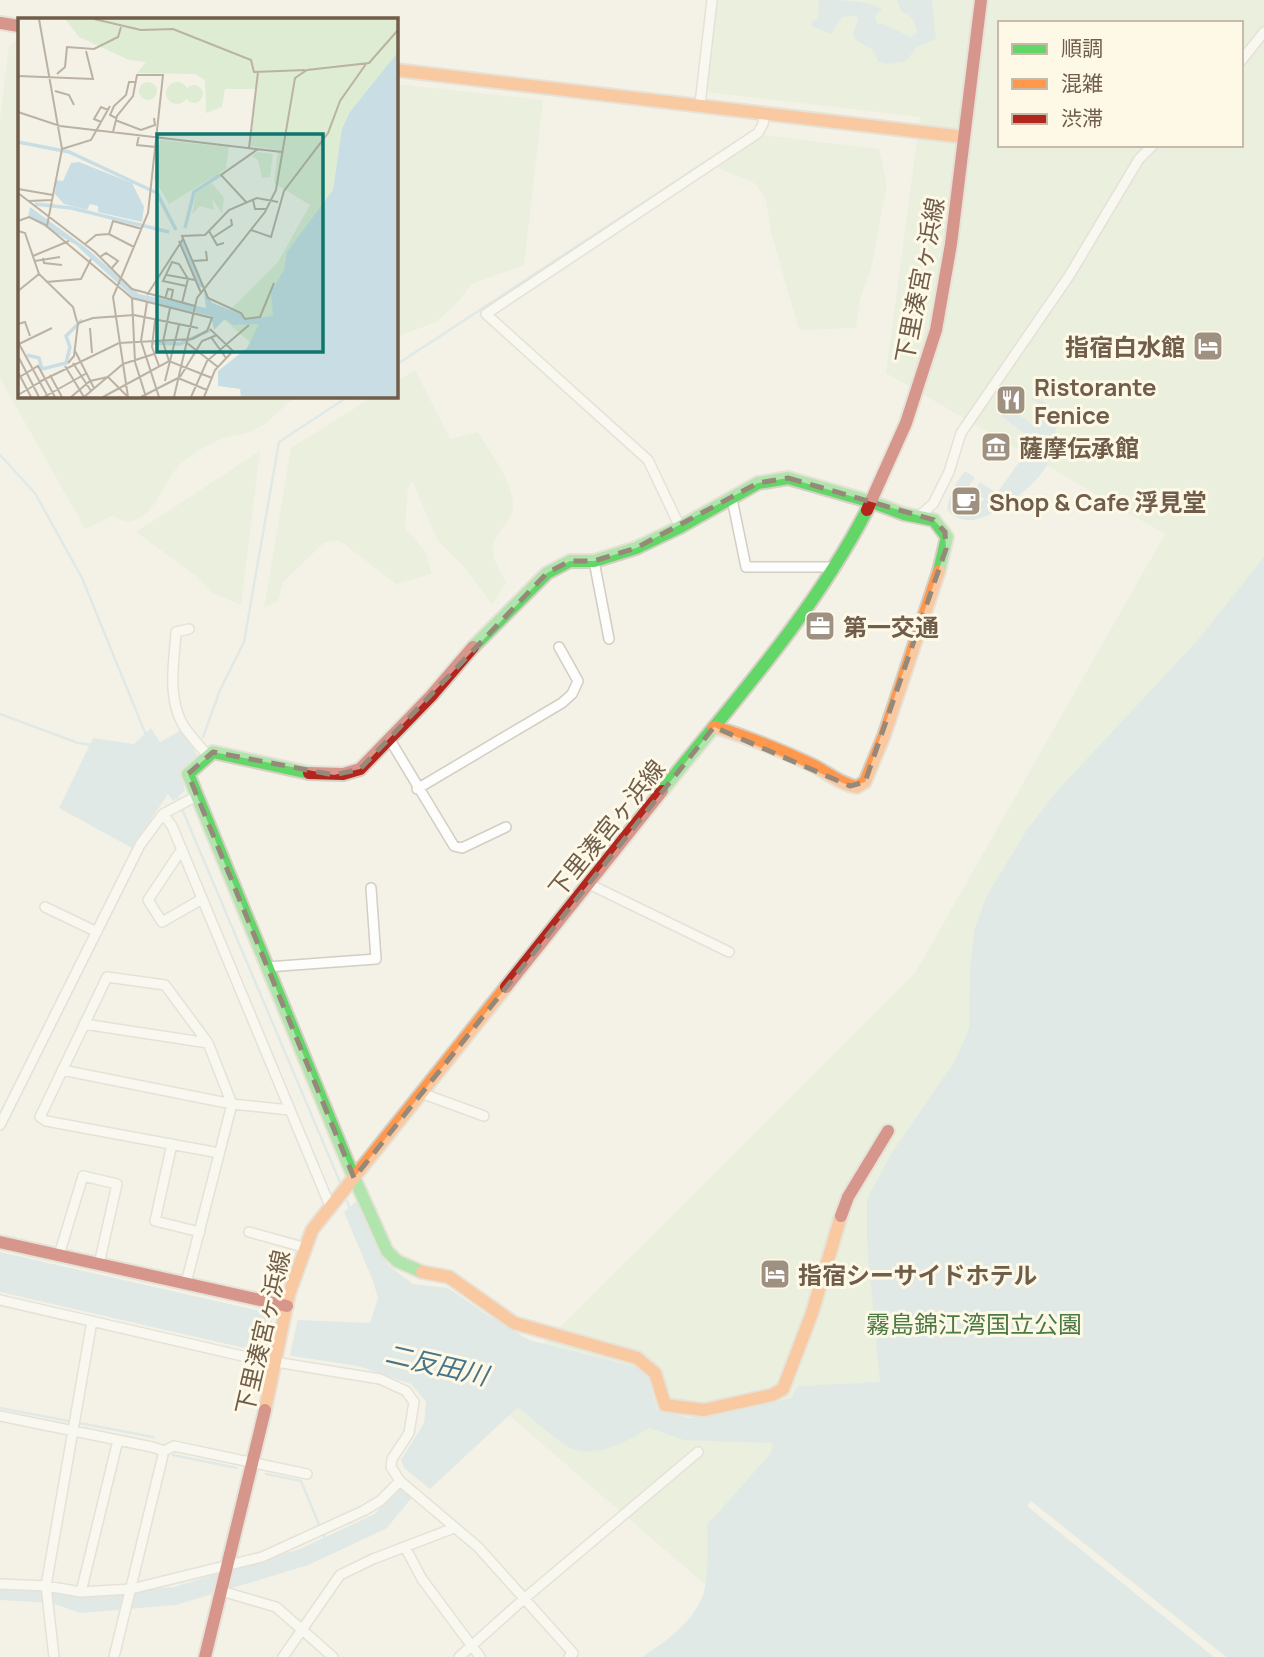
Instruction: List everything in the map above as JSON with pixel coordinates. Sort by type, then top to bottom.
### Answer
[{"type":"street","points":[[700,104],[712,0]]},
{"type":"street","name":"下里湊宮ヶ浜線","points":[[205,1657],[253,1463],[287,1306],[303,1247],[312,1230],[798,621],[836,567],[872,502],[906,424],[930,350],[947,266],[981,0]]},
{"type":"street","points":[[0,23],[18,26]]},
{"type":"street","points":[[1243,58],[1264,32]]},
{"type":"street","points":[[397,70],[964,137]]},
{"type":"street","points":[[680,527],[648,460],[486,314],[758,133],[765,113]]},
{"type":"street","points":[[919,516],[933,504],[949,472],[961,433],[1069,276],[1139,159],[1151,147]]},
{"type":"street","points":[[714,727],[764,744],[814,766],[850,786],[857,787],[865,782],[884,736],[930,603],[948,543],[945,532],[934,520],[788,478],[758,483],[680,527],[636,548],[594,561],[570,561],[547,573],[463,657],[390,740],[360,769],[348,774],[334,775],[275,766],[229,753],[213,752],[188,774],[195,798],[387,1251],[397,1261],[416,1271],[449,1277],[514,1323],[534,1331],[636,1358],[655,1373],[665,1405],[704,1410],[772,1395],[783,1389],[812,1313],[848,1197],[888,1131]]},
{"type":"street","points":[[732,499],[746,568],[836,567]]},
{"type":"street","points":[[594,561],[609,639]]},
{"type":"street","points":[[189,629],[176,632],[172,677],[174,699],[185,727],[208,756]]},
{"type":"street","points":[[417,789],[562,704],[572,694],[578,681],[559,647]]},
{"type":"street","points":[[390,740],[417,789],[454,846],[462,848],[506,827]]},
{"type":"street","points":[[0,1125],[140,845],[167,811],[195,798]]},
{"type":"street","points":[[167,811],[330,1206]]},
{"type":"street","points":[[182,849],[148,900],[162,922],[202,899]]},
{"type":"street","points":[[589,884],[729,951]]},
{"type":"street","points":[[267,967],[376,959],[371,888]]},
{"type":"street","points":[[45,907],[97,932]]},
{"type":"street","points":[[186,1283],[232,1104],[208,1043],[165,985],[107,977],[40,1117],[46,1121],[219,1153]]},
{"type":"street","points":[[84,1024],[208,1043]]},
{"type":"street","points":[[62,1070],[232,1104],[290,1110]]},
{"type":"street","points":[[421,1093],[484,1116]]},
{"type":"street","points":[[172,1144],[155,1221],[200,1232]]},
{"type":"street","points":[[59,1255],[83,1176],[117,1184],[99,1264]]},
{"type":"street","points":[[249,1232],[303,1247]]},
{"type":"street","points":[[0,1242],[287,1306]]},
{"type":"street","points":[[0,1300],[392,1383],[412,1396],[414,1402],[409,1433],[392,1459],[391,1467],[400,1480],[478,1547],[573,1653],[569,1657]]},
{"type":"street","points":[[54,1657],[46,1591],[92,1321]]},
{"type":"street","points":[[0,1416],[74,1425],[163,1451],[174,1446],[307,1474]]},
{"type":"street","points":[[81,1592],[118,1440]]},
{"type":"street","points":[[114,1657],[163,1451]]},
{"type":"street","points":[[460,1657],[525,1598],[698,1452]]},
{"type":"street","points":[[0,1584],[46,1591],[131,1589],[262,1557],[380,1501],[400,1480]]},
{"type":"street","points":[[283,1657],[340,1575],[373,1559],[454,1528]]},
{"type":"street","points":[[405,1547],[422,1579],[480,1657]]},
{"type":"street","points":[[222,1589],[276,1607],[333,1657]]},
{"type":"highlighted area","points":[[788,478],[934,520],[945,532],[946,549],[865,782],[850,786],[714,727],[354,1178],[188,774],[213,752],[334,775],[360,769],[547,573],[570,561],[594,561],[636,548],[758,483]]},
{"type":"green space","name":"霧島錦江湾国立公園","points":[[718,0],[1264,0],[1264,1657],[709,1588],[489,1398],[915,973],[1165,534],[886,373],[920,117],[706,92]]},
{"type":"green space","points":[[18,40],[18,397],[308,397],[291,401],[256,429],[219,440],[193,455],[176,469],[152,508],[137,519],[127,522],[113,515],[85,529],[0,378],[0,119],[9,46]]},
{"type":"green space","points":[[397,84],[543,100],[524,265],[472,284],[456,304],[436,322],[397,337]]},
{"type":"green space","points":[[761,135],[879,149],[887,184],[871,269],[860,299],[856,328],[799,330],[771,232],[766,199],[754,183],[718,168]]},
{"type":"green space","points":[[415,370],[450,439],[478,432],[500,467],[509,486],[513,505],[510,518],[495,539],[493,552],[506,582],[492,605],[466,569],[437,540],[413,482],[408,487],[405,528],[425,551],[432,574],[396,584],[339,540],[324,543],[283,582],[278,601],[264,608],[291,448],[372,397],[397,397],[397,381]]},
{"type":"green space","points":[[260,451],[241,605],[213,593],[196,576],[136,532]]},
{"type":"water","points":[[819,0],[853,1],[877,6],[882,9],[875,16],[877,23],[911,37],[917,32],[915,25],[910,17],[901,11],[897,0],[932,0],[936,39],[916,47],[908,59],[902,62],[878,62],[873,50],[856,40],[853,34],[858,20],[856,16],[842,17],[831,34],[811,26],[818,18]]},
{"type":"water","points":[[1034,395],[1050,408],[1055,419],[1054,441],[1046,467],[1032,484],[999,510],[976,519],[966,520],[954,515],[947,510],[949,499],[965,471],[975,478],[968,487],[965,486],[953,503],[972,515],[984,499],[974,491],[980,482],[997,493],[1034,441],[1001,416],[1008,407],[1037,428],[1049,411],[1031,398]]},
{"type":"water","name":"二反田川","points":[[1264,557],[1264,1657],[642,1657],[683,1625],[699,1605],[706,1580],[707,1525],[771,1453],[773,1443],[684,1440],[649,1428],[614,1446],[585,1452],[564,1444],[518,1407],[430,1489],[404,1468],[401,1460],[424,1423],[426,1402],[411,1384],[358,1366],[253,1350],[0,1292],[0,1252],[300,1320],[370,1323],[378,1298],[344,1212],[358,1200],[388,1265],[413,1284],[448,1288],[529,1340],[637,1367],[647,1374],[657,1410],[689,1418],[705,1417],[792,1398],[800,1386],[880,1382],[867,1243],[867,1199],[891,1154],[955,1061],[966,1036],[969,1027],[970,966],[975,928],[987,895],[1027,830],[1056,792],[1197,641]]},
{"type":"water","points":[[151,728],[160,742],[183,729],[198,757],[180,772],[185,791],[173,801],[168,794],[132,848],[59,808],[93,738],[134,744]]},
{"type":"pier","points":[[274,1313],[298,1318],[289,1359],[265,1355]]},
{"type":"pier","points":[[1031,1501],[1226,1657],[1214,1657],[1027,1506]]},
{"type":"waterway","points":[[397,364],[751,132]]},
{"type":"waterway","points":[[203,737],[220,690],[244,642],[279,442],[347,397]]},
{"type":"waterway","points":[[0,455],[35,493],[82,578],[146,735]]},
{"type":"waterway","points":[[0,714],[78,743],[93,745]]},
{"type":"waterway","points":[[177,797],[342,1187]]},
{"type":"waterway","points":[[345,1197],[351,1210]]},
{"type":"waterway","points":[[0,1408],[153,1437]]},
{"type":"waterway","points":[[173,1455],[237,1468]]},
{"type":"waterway","points":[[266,1474],[301,1481],[328,1546]]},
{"type":"waterway","points":[[0,1591],[53,1594],[82,1604],[175,1596],[304,1557],[381,1521],[404,1493]]},
{"type":"traffic: fast","points":[[473,647],[547,573],[570,561],[594,561],[636,548],[680,527],[758,483],[788,478],[904,514],[934,520],[947,537],[939,571]]},
{"type":"traffic: fast","points":[[662,791],[797,621],[846,548],[867,510]]},
{"type":"traffic: fast","points":[[309,773],[213,752],[188,774],[348,1164],[387,1251],[397,1261],[422,1272]]},
{"type":"traffic: slow","points":[[397,70],[964,137]]},
{"type":"traffic: slow","points":[[714,727],[788,754],[845,784],[857,787],[865,782],[884,736],[939,571]]},
{"type":"traffic: slow","points":[[265,1410],[289,1294],[312,1230],[506,987]]},
{"type":"traffic: slow","points":[[422,1272],[449,1277],[514,1323],[637,1358],[655,1373],[665,1405],[704,1410],[772,1395],[783,1389],[812,1313],[841,1216]]},
{"type":"traffic: jam","points":[[867,510],[906,423],[936,330],[951,244],[981,0]]},
{"type":"traffic: jam","points":[[0,23],[18,26]]},
{"type":"traffic: jam","points":[[309,773],[343,774],[360,769],[431,696],[473,647]]},
{"type":"traffic: jam","points":[[506,987],[662,791]]},
{"type":"traffic: jam","points":[[841,1216],[848,1197],[888,1131]]},
{"type":"traffic: jam","points":[[0,1242],[287,1306]]},
{"type":"traffic: jam","points":[[205,1657],[265,1410]]},
{"type":"place","name":"指宿白水館","points":[[1208,346]]},
{"type":"place","name":"Ristorante Fenice","points":[[1011,400]]},
{"type":"place","name":"薩摩伝承館","points":[[996,447]]},
{"type":"place","name":"Shop & Cafe 浮見堂","points":[[966,501]]},
{"type":"place","name":"第一交通","points":[[820,626]]},
{"type":"place","name":"指宿シーサイドホテル","points":[[775,1274]]}]
